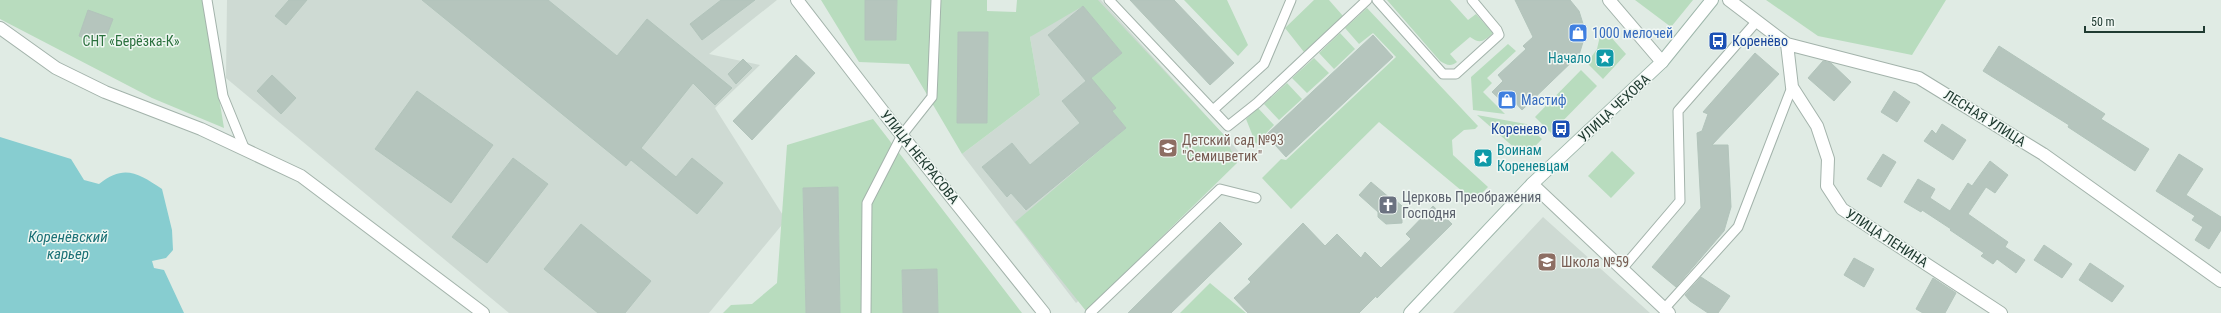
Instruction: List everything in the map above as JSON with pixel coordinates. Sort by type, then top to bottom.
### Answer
[{"type":"street","name":"УЛИЦА НЕКРАСОВА","points":[[797,0],[902,136],[1044,313]]},
{"type":"street","points":[[1609,0],[1662,62]]},
{"type":"street","name":"УЛИЦА ЧЕХОВА","points":[[1410,313],[1532,184],[1662,62],[1712,0]]},
{"type":"street","name":"ЛЕСНАЯ УЛИЦА","points":[[1729,0],[1787,44],[1919,78],[2043,154],[2221,281]]},
{"type":"street","points":[[0,28],[56,68],[105,92],[201,129],[301,176],[483,313]]},
{"type":"street","name":"УЛИЦА ЛЕНИНА","points":[[1787,44],[1792,87],[1817,126],[1828,160],[1827,186],[1842,209],[2001,313]]},
{"type":"street","points":[[1532,184],[1666,311]]},
{"type":"lane","points":[[207,0],[223,96],[245,150]]},
{"type":"lane","points":[[866,313],[866,203],[902,136],[932,97],[936,0]]},
{"type":"lane","points":[[1109,0],[1228,126],[1257,103],[1367,0]]},
{"type":"lane","points":[[1213,110],[1264,64],[1291,0]]},
{"type":"lane","points":[[1377,0],[1443,74],[1456,74],[1499,35],[1497,30],[1472,0]]},
{"type":"lane","points":[[1622,269],[1680,201],[1678,111],[1756,21]]},
{"type":"lane","points":[[1666,311],[1738,227],[1792,87]]},
{"type":"lane","points":[[1090,313],[1220,189],[1256,198]]},
{"type":"shaded area","points":[[227,0],[777,0],[709,54],[760,65],[715,108],[786,220],[709,313],[509,313],[226,78]]},
{"type":"shaded area","name":"Детский сад №93 \"Семицветик\"","points":[[1070,0],[1101,0],[1241,154],[1076,303],[962,154],[1040,95],[1030,37]],"holes":[[[1083,6],[1122,53],[1091,78],[1115,108],[1112,111],[1126,128],[1025,210],[1011,193],[1007,197],[982,167],[1012,143],[1030,165],[1080,123],[1062,101],[1086,81],[1048,35]]]},
{"type":"shaded area","name":"Школа №59","points":[[1543,217],[1650,313],[1453,313]]},
{"type":"green space","name":"СНТ «Берёзка-К»","points":[[0,0],[203,0],[224,128],[152,98],[0,19]]},
{"type":"green space","name":"Детский сад №93 \"Семицветик\"","points":[[821,0],[865,0],[865,40],[896,40],[897,0],[987,0],[987,11],[1016,12],[1017,0],[1098,0],[1224,135],[1237,163],[1086,311],[1015,222],[1126,128],[1112,111],[1115,108],[1091,78],[1122,53],[1083,6],[1030,37],[1040,95],[962,154],[909,64],[859,62]],"holes":[[[958,32],[988,32],[987,123],[957,123]]]},
{"type":"green space","points":[[1184,0],[1227,0],[1248,45],[1238,56]]},
{"type":"green space","points":[[1314,0],[1329,0],[1343,16],[1304,52],[1285,28]]},
{"type":"green space","points":[[1387,0],[1450,0],[1468,20],[1476,14],[1493,33],[1482,41],[1476,41],[1470,37],[1450,54],[1457,62],[1453,65],[1446,64],[1440,61]]},
{"type":"green space","points":[[1635,0],[1693,0],[1671,27]]},
{"type":"green space","points":[[1766,0],[1946,0],[1912,55],[1818,36]]},
{"type":"green space","points":[[1367,8],[1478,126],[1475,129],[1464,130],[1452,140],[1453,155],[1488,187],[1474,201],[1379,122],[1291,209],[1262,178],[1281,159],[1286,160],[1396,57],[1373,33],[1359,44],[1345,28]]},
{"type":"green space","points":[[1602,27],[1626,54],[1603,79],[1587,63],[1597,49]]},
{"type":"green space","points":[[1340,33],[1355,49],[1334,69],[1319,53]]},
{"type":"green space","points":[[1508,44],[1516,51],[1487,78],[1492,83],[1483,92],[1505,114],[1473,110],[1471,77]]},
{"type":"green space","points":[[1314,58],[1329,73],[1307,93],[1292,78]]},
{"type":"green space","points":[[1581,70],[1597,86],[1551,133],[1535,117]]},
{"type":"green space","points":[[1287,83],[1302,99],[1279,120],[1264,104]]},
{"type":"green space","points":[[1258,108],[1274,125],[1256,144],[1246,119]]},
{"type":"green space","points":[[1477,115],[1526,124],[1542,139],[1525,157]]},
{"type":"green space","points":[[873,119],[1022,313],[938,313],[937,269],[902,270],[903,313],[840,313],[838,187],[803,188],[806,313],[723,313],[731,305],[752,304],[777,283],[787,145]]},
{"type":"green space","points":[[1612,151],[1635,173],[1611,198],[1588,176]]},
{"type":"green space","points":[[1210,283],[1246,313],[1180,313]]},
{"type":"water","name":"Коренёвский карьер","points":[[0,137],[71,159],[84,180],[99,184],[116,174],[131,173],[146,179],[162,189],[172,230],[173,250],[166,258],[152,261],[154,268],[164,270],[184,313],[0,313]]},
{"type":"building","points":[[289,0],[307,0],[286,25],[275,16]]},
{"type":"building","points":[[422,0],[548,0],[617,56],[647,19],[732,88],[715,105],[693,83],[641,148],[676,177],[692,158],[723,183],[697,214],[631,160],[626,166]]},
{"type":"building","points":[[721,0],[755,0],[702,40],[690,24]]},
{"type":"building","points":[[865,0],[897,0],[896,40],[865,40]]},
{"type":"building","points":[[1130,0],[1174,0],[1234,63],[1210,85]]},
{"type":"building","points":[[1515,0],[1570,0],[1579,11],[1584,27],[1580,41],[1583,42],[1579,55],[1522,110],[1512,99],[1506,105],[1492,92],[1503,81],[1498,75],[1526,49],[1523,46],[1533,37]]},
{"type":"building","points":[[1083,6],[1122,53],[1091,78],[1116,108],[1112,111],[1126,128],[1026,210],[1011,193],[1007,197],[982,167],[1012,143],[1030,165],[1080,123],[1062,101],[1086,81],[1048,35]]},
{"type":"building","points":[[88,10],[113,19],[103,45],[79,36]]},
{"type":"building","points":[[958,32],[988,32],[987,123],[957,123]]},
{"type":"building","points":[[1373,35],[1393,57],[1286,157],[1266,135]]},
{"type":"building","points":[[1999,46],[2105,114],[2101,119],[2149,149],[2135,171],[2068,127],[2069,125],[1983,71]]},
{"type":"building","points":[[1755,53],[1779,74],[1712,145],[1728,145],[1731,207],[1724,231],[1676,287],[1652,267],[1701,208],[1697,133],[1702,131],[1708,114],[1703,112]]},
{"type":"building","points":[[796,55],[815,73],[752,140],[733,121]]},
{"type":"building","points":[[743,59],[752,68],[736,84],[728,74]]},
{"type":"building","points":[[1823,61],[1831,63],[1851,82],[1834,101],[1808,78]]},
{"type":"building","points":[[272,75],[296,98],[281,114],[257,91]]},
{"type":"building","points":[[417,91],[493,145],[451,203],[375,149]]},
{"type":"building","points":[[1894,91],[1910,102],[1897,122],[1881,112]]},
{"type":"building","points":[[1942,124],[1966,140],[1953,160],[1924,141],[1932,130],[1936,134]]},
{"type":"building","points":[[1883,154],[1896,162],[1881,187],[1867,179]]},
{"type":"building","points":[[2179,154],[2203,169],[2186,195],[2221,217],[2221,230],[2209,249],[2195,240],[2203,227],[2192,220],[2195,216],[2156,191]]},
{"type":"building","points":[[513,158],[548,184],[487,263],[452,237]]},
{"type":"building","points":[[1990,161],[2008,175],[1995,193],[1986,187],[1968,214],[2008,242],[2005,247],[2025,260],[2016,273],[1997,259],[1993,264],[1981,256],[1984,253],[1950,230],[1951,229],[1922,210],[1921,212],[1904,202],[1918,179],[1935,189],[1930,198],[1950,211],[1968,183],[1972,186]]},
{"type":"building","name":"Церковь Преображения Господня","points":[[1371,182],[1402,206],[1402,223],[1386,224],[1378,217],[1378,212],[1359,195]]},
{"type":"building","points":[[838,187],[840,313],[806,313],[803,188]]},
{"type":"building","points":[[1433,206],[1452,224],[1377,298],[1376,296],[1359,313],[1248,313],[1234,298],[1251,282],[1248,279],[1303,223],[1325,246],[1337,234],[1361,258],[1365,252],[1381,268],[1411,239],[1406,234]]},
{"type":"building","points":[[1220,222],[1242,244],[1171,313],[1128,313]]},
{"type":"building","points":[[581,224],[651,281],[625,313],[598,313],[544,269]]},
{"type":"building","points":[[2044,245],[2072,264],[2062,278],[2034,260]]},
{"type":"building","points":[[1854,258],[1874,269],[1864,287],[1844,275]]},
{"type":"building","points":[[2090,263],[2124,286],[2112,302],[2079,280]]},
{"type":"building","points":[[937,269],[938,313],[903,313],[902,270]]},
{"type":"building","points":[[1701,277],[1730,296],[1718,313],[1708,313],[1690,301],[1685,295]]},
{"type":"building","points":[[1933,278],[1956,293],[1945,313],[1923,313],[1916,309]]},
{"type":"place","name":"1000 мелочей","points":[[1578,33]]},
{"type":"place","name":"Коренёво","points":[[1718,41]]},
{"type":"place","name":"Начало","points":[[1605,58]]},
{"type":"place","name":"Мастиф","points":[[1507,100]]},
{"type":"place","name":"Коренево","points":[[1561,129]]},
{"type":"place","name":"Детский сад №93 \"Семицветик\"","points":[[1168,148]]},
{"type":"place","name":"Воинам Кореневцам","points":[[1483,158]]},
{"type":"place","name":"Церковь Преображения Господня","points":[[1388,205]]},
{"type":"place","name":"Школа №59","points":[[1547,262]]}]
